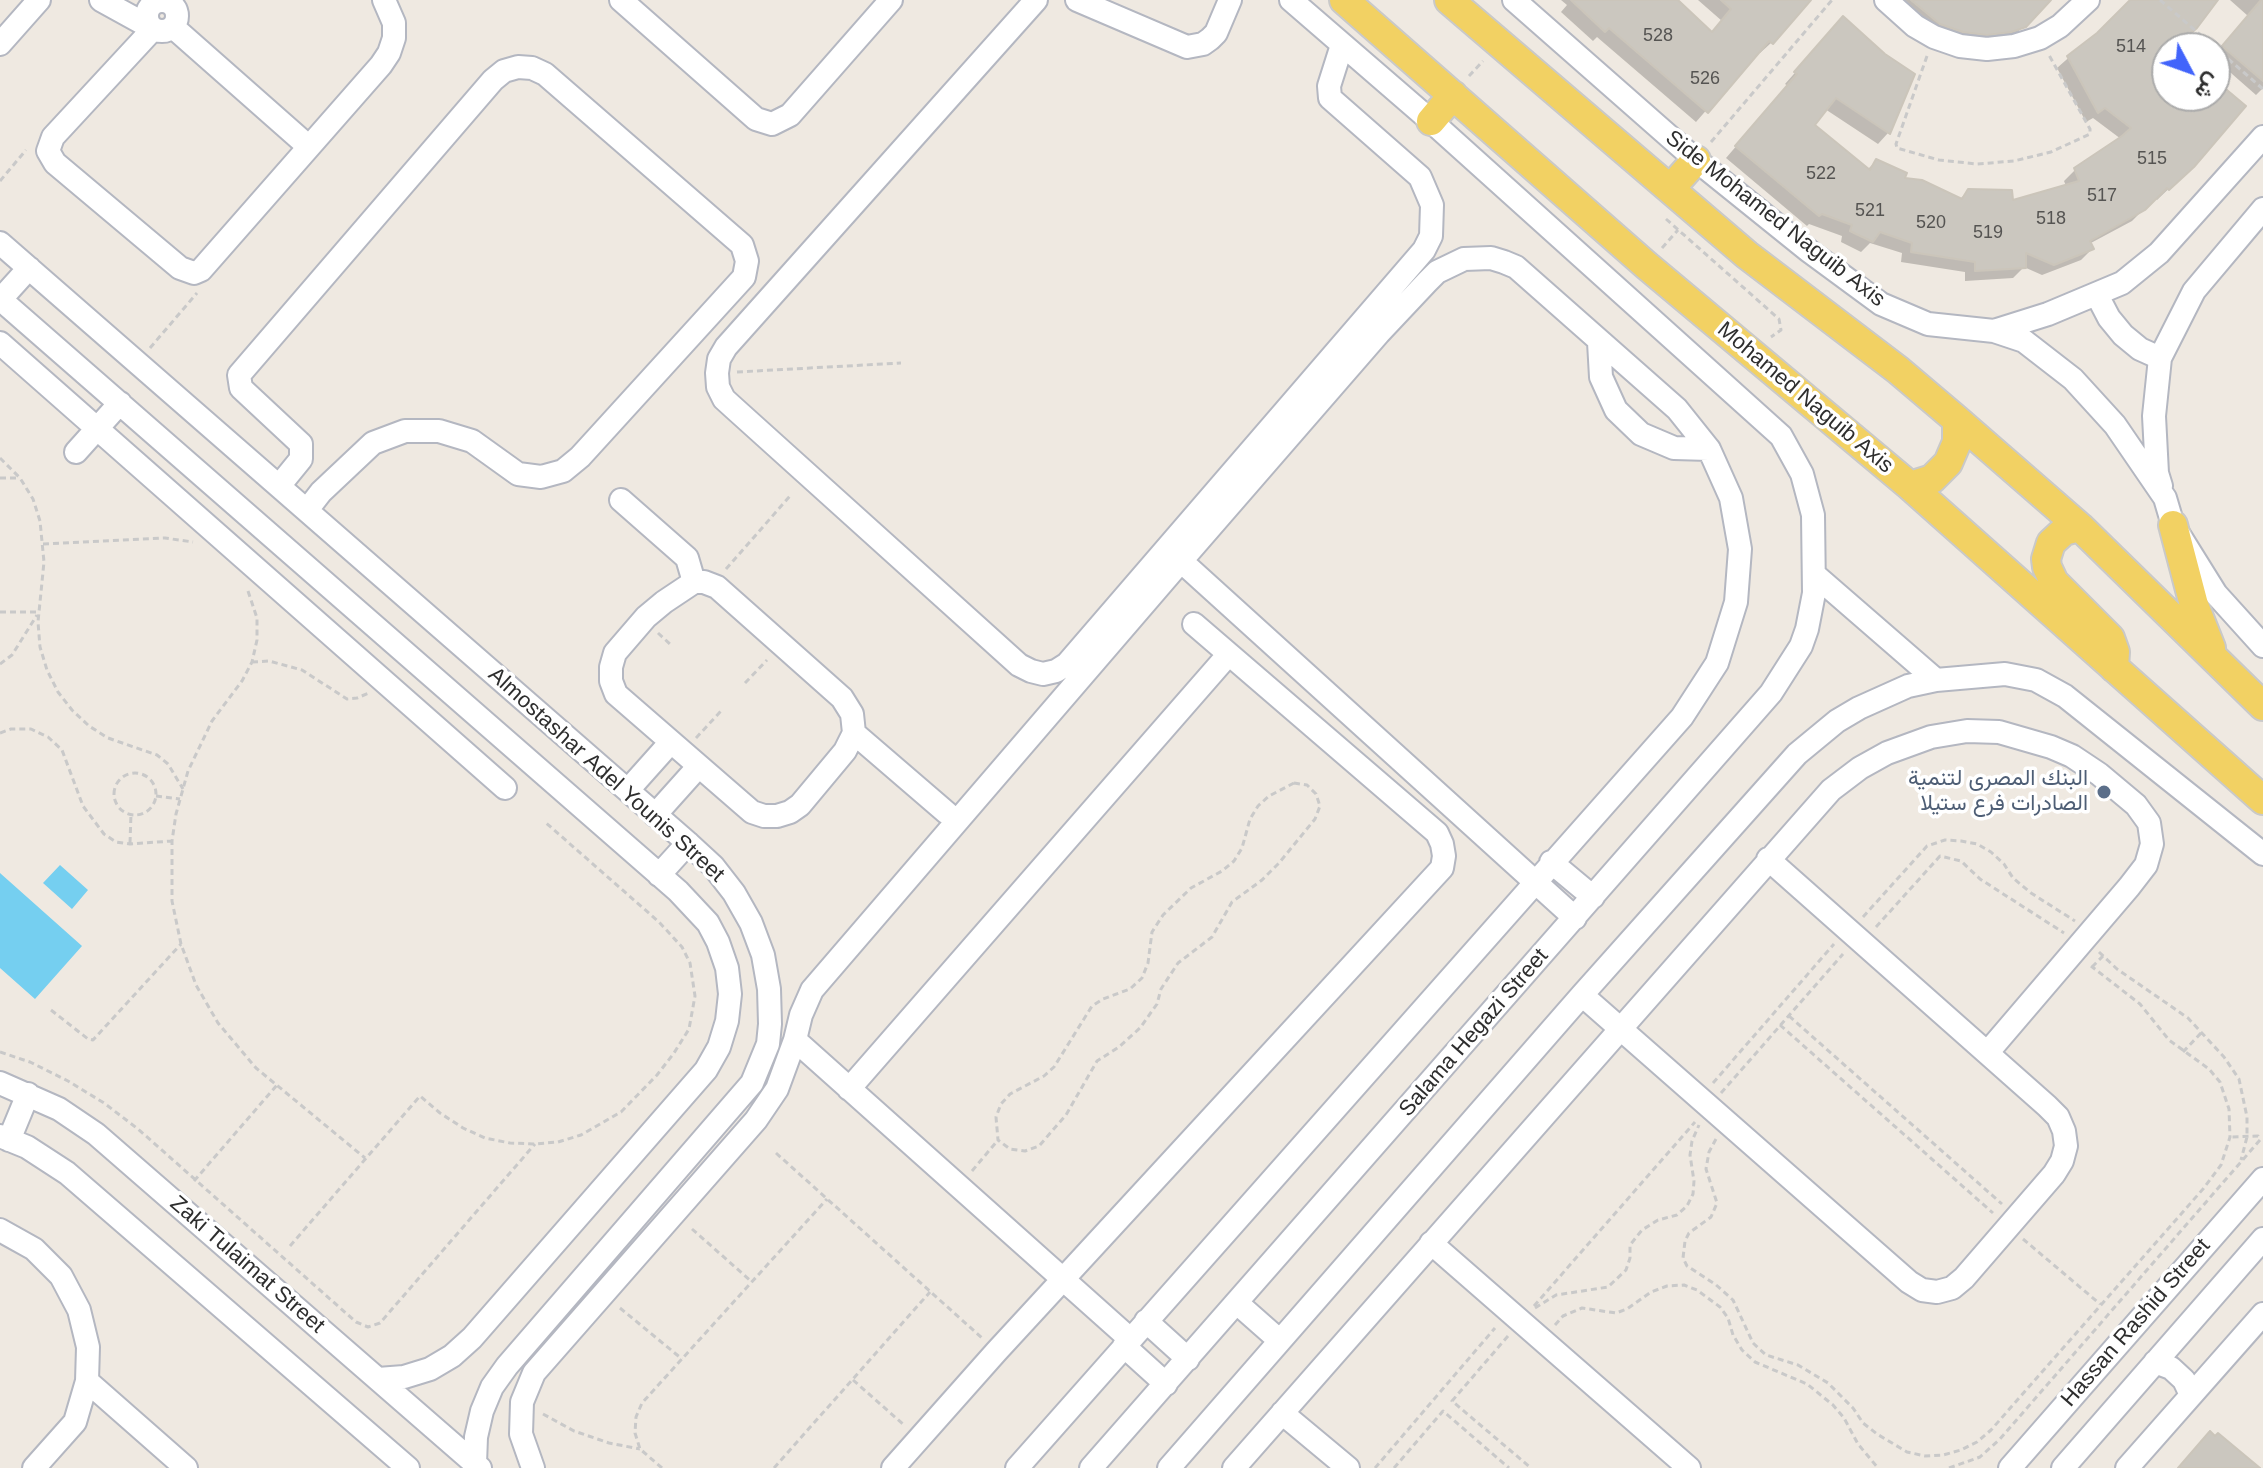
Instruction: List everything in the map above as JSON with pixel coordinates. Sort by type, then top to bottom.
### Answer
[{"type":"main road","name":"Mohamed Naguib Axis","points":[[1344,0],[1646,265],[1910,486],[2263,800]]},
{"type":"main road","points":[[1449,0],[1747,255],[1898,370],[1957,420],[2080,527],[2263,706]]},
{"type":"main road","points":[[1431,121],[1453,95]]},
{"type":"main road","points":[[1670,189],[1696,160]]},
{"type":"main road","points":[[1910,486],[1932,479],[1948,463],[1957,442],[1957,420]]},
{"type":"main road","points":[[2173,525],[2194,605],[2216,660]]},
{"type":"main road","points":[[2080,527],[2064,531],[2051,543],[2047,567],[2054,582],[2110,638],[2115,652],[2114,668]]},
{"type":"street","points":[[0,44],[39,0]]},
{"type":"street","points":[[101,0],[159,13],[309,147]]},
{"type":"street","points":[[159,13],[49,144],[50,158],[186,272],[201,270],[389,53],[394,38],[394,23],[384,0]]},
{"type":"street","points":[[621,0],[756,119],[772,124],[790,115],[891,0]]},
{"type":"street","points":[[1036,0],[726,347],[719,359],[717,373],[718,387],[724,399],[1019,665],[1043,674],[1067,664],[1424,250],[1433,221],[1432,205],[1420,177],[1330,98],[1329,86],[1342,45]]},
{"type":"street","points":[[1077,0],[1187,47],[1203,44],[1216,33],[1230,0]]},
{"type":"street","points":[[1291,0],[1431,121],[1781,436],[1793,454],[1809,494],[1815,536],[1815,575],[1936,680]]},
{"type":"street","name":"Side Mohamed Naguib Axis","points":[[1514,0],[1696,160],[1809,251],[1896,313],[1928,324],[1994,331],[2024,341],[2073,379],[2115,425],[2165,498],[2173,525],[2216,594],[2263,646]]},
{"type":"street","points":[[1886,0],[1915,26],[1934,37],[1960,46],[1987,49],[2014,46],[2040,38],[2060,26],[2088,0]]},
{"type":"street","points":[[279,486],[301,459],[301,444],[241,388],[239,375],[504,71],[518,67],[532,68],[545,74],[742,245],[747,261],[744,277],[580,457],[563,471],[541,477],[518,474],[472,441],[439,431],[405,431],[373,443],[321,492],[307,510]]},
{"type":"street","points":[[1994,331],[2048,314],[2122,283],[2159,253],[2263,137]]},
{"type":"street","points":[[2165,498],[2157,473],[2155,445],[2160,358],[2194,291],[2263,209]]},
{"type":"street","name":"Almostashar Adel Younis Street","points":[[0,243],[688,843],[713,866],[734,893],[751,923],[763,955],[769,989],[770,1024],[762,1064],[739,1100],[500,1377],[482,1411],[476,1437],[478,1466]]},
{"type":"street","points":[[533,1468],[521,1434],[522,1402],[534,1373],[756,1120],[777,1089],[812,990],[1379,333],[1427,282],[1450,264],[1477,257],[1504,262],[1516,267],[1677,409],[1709,449],[1731,498],[1740,549],[1736,602],[1717,663],[1682,717],[1017,1468]]},
{"type":"street","points":[[0,299],[29,268]]},
{"type":"street","points":[[2097,295],[2109,318],[2123,335],[2140,349],[2160,358]]},
{"type":"street","name":"Almostashar Adel Younis Street","points":[[0,299],[694,906],[718,942],[727,968],[730,994],[727,1021],[719,1047],[706,1070],[472,1338],[452,1356],[430,1369],[404,1377],[378,1379]]},
{"type":"street","points":[[1599,342],[1601,377],[1616,410],[1641,434],[1663,444],[1674,448],[1709,449]]},
{"type":"street","points":[[0,343],[505,788]]},
{"type":"street","points":[[76,452],[120,403]]},
{"type":"street","points":[[621,500],[687,558],[703,583],[781,644],[842,698],[852,714],[854,733],[845,751],[800,805],[790,812],[777,816],[752,812],[616,694],[611,681],[615,653],[643,621],[664,602],[703,583]]},
{"type":"street","points":[[1181,561],[1575,918]]},
{"type":"street","name":"Salama Hegazi Street","points":[[1091,1468],[1782,679],[1807,629],[1815,575]]},
{"type":"street","points":[[893,1468],[1442,868],[1444,856],[1437,833],[1194,624]]},
{"type":"street","points":[[849,1089],[1228,655]]},
{"type":"street","points":[[1169,1468],[1797,754],[1837,721],[1882,696],[1936,680],[2005,674],[2036,680],[2051,687],[2263,854]]},
{"type":"street","points":[[1234,1468],[1831,790],[1887,753],[1931,737],[1967,731],[1999,732],[2072,756],[2136,805],[2149,823],[2152,844],[2146,865],[1988,1052]]},
{"type":"street","points":[[854,733],[947,813]]},
{"type":"street","points":[[628,790],[684,755]]},
{"type":"street","points":[[655,815],[684,755]]},
{"type":"street","points":[[659,875],[688,843]]},
{"type":"street","points":[[1582,995],[1909,1282],[1922,1290],[1937,1292],[1952,1288],[2054,1174],[2066,1146],[2058,1117],[1768,859]]},
{"type":"street","points":[[1551,862],[1593,897]]},
{"type":"street","points":[[795,1040],[1064,1280],[1166,1384]]},
{"type":"street","name":"Zaki Tulaimat Street","points":[[0,1083],[59,1109],[96,1134],[478,1466]]},
{"type":"street","points":[[28,1094],[4,1138],[27,1147],[67,1173],[408,1468]]},
{"type":"street","name":"Hassan Rashid Street","points":[[2010,1468],[2255,1203],[2263,1179]]},
{"type":"street","points":[[0,1230],[16,1237],[48,1262],[71,1292],[85,1328],[88,1347],[87,1381],[75,1422],[34,1468]]},
{"type":"street","name":"Hassan Rashid Street","points":[[2063,1468],[2263,1239]]},
{"type":"street","points":[[1431,1243],[1689,1468]]},
{"type":"street","points":[[1237,1303],[1279,1340]]},
{"type":"street","points":[[2127,1468],[2263,1314]]},
{"type":"street","points":[[1146,1321],[1188,1359]]},
{"type":"street","points":[[2162,1354],[2190,1372],[2207,1378]]},
{"type":"street","points":[[2162,1354],[2184,1380],[2191,1395]]},
{"type":"street","points":[[87,1381],[186,1468]]},
{"type":"street","points":[[1282,1413],[1348,1468]]},
{"type":"path","points":[[1696,160],[1832,0]]},
{"type":"path","points":[[2160,0],[2263,89]]},
{"type":"path","points":[[1934,37],[1896,144],[1902,151],[1977,164],[2014,161],[2051,152],[2090,134],[2040,38]]},
{"type":"path","points":[[0,181],[32,145],[49,144]]},
{"type":"path","points":[[1666,220],[1779,319],[1782,326],[1779,334],[1775,337],[1765,336]]},
{"type":"path","points":[[138,362],[199,290],[201,270]]},
{"type":"path","points":[[717,373],[901,363]]},
{"type":"path","points":[[0,458],[20,478],[33,499],[40,521],[43,544],[40,647],[47,670],[72,710],[89,726],[108,738],[157,755],[168,764],[183,789]]},
{"type":"path","points":[[0,478],[20,478]]},
{"type":"path","points":[[703,583],[790,496]]},
{"type":"path","points":[[43,544],[165,538],[197,544]]},
{"type":"path","points":[[246,587],[257,618],[257,640],[252,662],[212,721],[188,771],[172,841],[172,901],[181,944],[196,985],[218,1023],[256,1068],[365,1158]]},
{"type":"path","points":[[0,612],[39,612]]},
{"type":"path","points":[[0,664],[12,655],[39,612]]},
{"type":"path","points":[[745,683],[781,644]]},
{"type":"path","points":[[252,662],[269,661],[302,670],[347,699],[367,695],[384,682]]},
{"type":"path","points":[[684,755],[721,711]]},
{"type":"path","points":[[0,733],[11,729],[31,729],[48,737],[62,750],[83,806],[104,834],[116,842],[172,841]]},
{"type":"path","points":[[142,774],[153,783],[156,796],[154,803],[144,813],[131,814],[124,812],[115,802],[115,788],[122,777],[142,774]]},
{"type":"path","points":[[959,1187],[998,1140],[996,1117],[1001,1104],[1010,1094],[1044,1076],[1054,1067],[1092,1006],[1130,989],[1142,978],[1148,963],[1152,932],[1163,915],[1191,888],[1234,861],[1242,848],[1250,819],[1269,796],[1294,783],[1307,785],[1316,794],[1320,806],[1315,819],[1262,880],[1232,902],[1212,937],[1178,963],[1161,989],[1157,1004],[1140,1028],[1097,1061],[1066,1115],[1049,1136],[1039,1146],[1025,1151],[1010,1149],[998,1140]]},
{"type":"path","points":[[156,796],[180,799]]},
{"type":"path","points":[[130,844],[131,814]]},
{"type":"path","points":[[290,1246],[420,1096],[451,1121],[485,1138],[510,1143],[558,1142],[581,1135],[621,1112],[657,1075],[689,1029],[695,996],[690,963],[672,934],[545,822]]},
{"type":"path","points":[[1375,1468],[1788,1016],[1927,846],[1945,840],[1977,844],[1991,852],[2013,878],[2071,920],[2103,956],[2188,1018],[2202,1032],[2239,1079],[2247,1117],[2247,1137],[2240,1163]]},
{"type":"path","points":[[1531,1468],[1452,1401],[1515,1316],[1556,1295],[1608,1287],[1626,1270],[1630,1245],[1642,1230],[1658,1220],[1677,1215],[1687,1206],[1693,1194],[1694,1181],[1690,1155],[1692,1141],[1707,1105],[1854,935],[1940,856],[1961,861],[1980,879],[2086,937]]},
{"type":"path","points":[[51,1010],[93,1040],[181,944]]},
{"type":"path","points":[[2092,967],[2103,956]]},
{"type":"path","points":[[1788,1016],[1874,1091],[2101,1305]]},
{"type":"path","points":[[1780,1025],[1866,1101],[2013,1222]]},
{"type":"path","points":[[2183,1052],[2202,1032]]},
{"type":"path","points":[[0,1052],[43,1068],[104,1103],[138,1129],[356,1322],[368,1327],[380,1323],[535,1144]]},
{"type":"path","points":[[194,1181],[277,1085]]},
{"type":"path","points":[[1866,1101],[1874,1091]]},
{"type":"path","points":[[1949,1468],[1980,1457],[2000,1439],[2260,1140],[2258,1136],[2230,1137]]},
{"type":"path","points":[[776,1153],[996,1352]]},
{"type":"path","points":[[640,1449],[635,1433],[636,1417],[642,1403],[827,1199]]},
{"type":"path","points":[[692,1229],[752,1282]]},
{"type":"path","points":[[1542,1339],[1563,1316],[1572,1311],[1593,1307],[1616,1313],[1651,1292],[1667,1286],[1684,1285],[1697,1290],[1720,1307],[1742,1350],[1755,1362],[1770,1371],[1807,1384],[1833,1405],[1878,1468]]},
{"type":"path","points":[[774,1468],[930,1292]]},
{"type":"path","points":[[620,1308],[682,1359]]},
{"type":"path","points":[[853,1379],[919,1439]]},
{"type":"path","points":[[522,1402],[574,1431],[640,1449],[662,1468]]},
{"type":"path","points":[[1394,1468],[1443,1411],[1509,1468]]},
{"type":"path","points":[[779,1462],[786,1468]]},
{"type":"water","points":[[60,865],[88,890],[72,909],[43,883]]},
{"type":"water","points":[[0,873],[82,946],[35,999],[0,968]]},
{"type":"building","points":[[1571,0],[1678,0],[1712,32],[1731,9],[1721,0],[1811,0],[1773,44],[1769,41],[1708,113],[1609,28],[1605,32]]},
{"type":"building","points":[[1911,0],[2051,0],[2026,27],[1987,35],[1963,32],[1940,24]]},
{"type":"building","points":[[2130,0],[2218,0],[2192,32],[2151,32],[2151,112],[2231,112],[2231,93],[2246,106],[2194,167],[2145,210],[2090,241],[2094,249],[2054,265],[2026,253],[2026,268],[1975,271],[1975,262],[1911,252],[1912,243],[1880,232],[1873,242],[1850,231],[1852,225],[1822,214],[1819,216],[1735,146],[1843,16],[1885,54],[1915,74],[1890,134],[1836,98],[1815,125],[1870,170],[1876,159],[1907,173],[1905,178],[1922,180],[1962,199],[1968,189],[2012,190],[2013,200],[2079,181],[2074,168],[2131,128],[2105,108],[2098,113],[2067,56],[2097,33]]},
{"type":"building","points":[[2263,0],[2263,81],[2231,54],[2231,35]]},
{"type":"building","points":[[2210,1431],[2215,1436],[2218,1433],[2260,1468],[2178,1468]]},
{"type":"place","name":"البنك المصرى لتنمية الصادرات فرع ستيلا","points":[[2104,792]]}]
